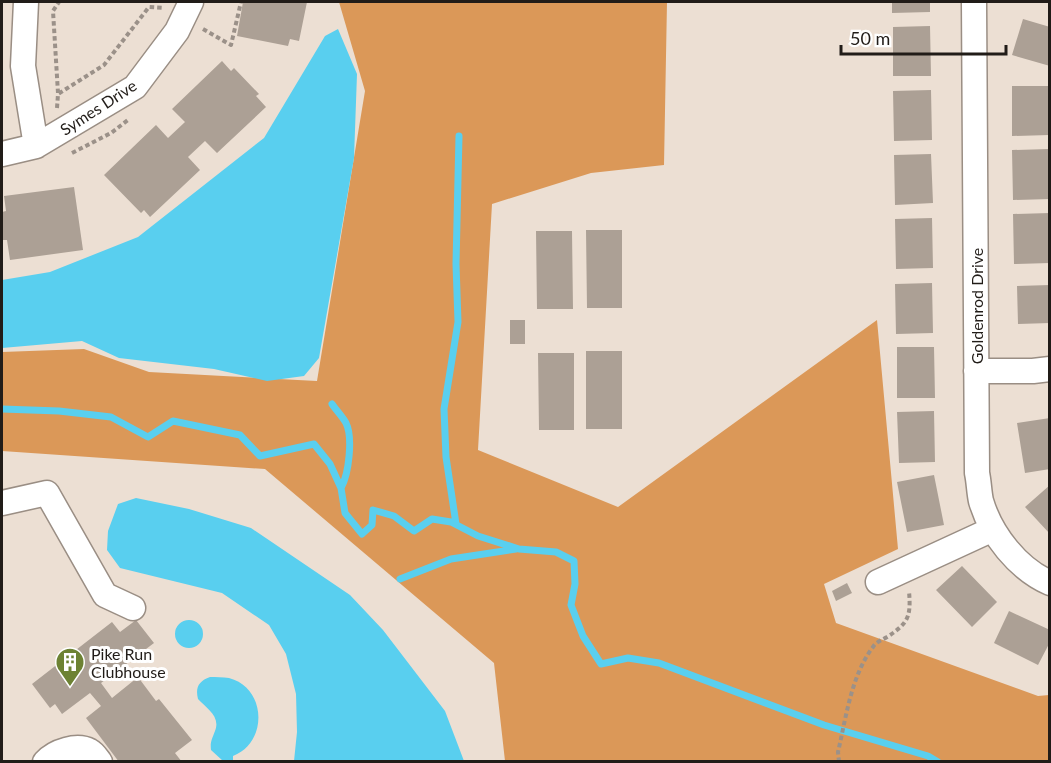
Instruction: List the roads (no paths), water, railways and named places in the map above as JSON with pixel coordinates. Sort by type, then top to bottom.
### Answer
[{"type":"street","points":[[26,2],[23,66],[36,146]]},
{"type":"street","name":"Symes Drive","points":[[2,154],[36,146],[135,87],[177,31],[191,2]]},
{"type":"street","name":"Goldenrod Drive","points":[[974,2],[977,473],[981,502],[993,529],[1009,552],[1034,576],[1050,583]]},
{"type":"street","points":[[976,371],[1050,369]]},
{"type":"street","points":[[2,503],[46,493],[105,595],[133,609]]},
{"type":"street","points":[[878,582],[993,529]]},
{"type":"street","points":[[45,762],[66,750],[80,748],[91,751],[100,762]]},
{"type":"water","points":[[338,29],[357,74],[354,158],[319,358],[304,376],[267,381],[214,369],[119,358],[82,341],[2,348],[2,280],[50,272],[138,237],[264,138],[325,36]]},
{"type":"water","points":[[136,498],[189,509],[251,528],[350,595],[383,630],[445,711],[464,761],[294,761],[297,732],[296,694],[286,654],[269,625],[222,593],[120,568],[107,550],[108,531],[118,504]]},
{"type":"water","points":[[189,620],[199,624],[203,634],[199,644],[189,648],[179,644],[175,634],[179,624]]},
{"type":"water","points":[[210,677],[229,678],[242,684],[251,693],[256,704],[257,728],[252,740],[233,756],[233,761],[223,761],[211,750],[216,721],[212,713],[198,699],[197,691],[203,680]]},
{"type":"waterway","points":[[456,524],[446,457],[444,409],[458,322],[456,264],[459,136]]},
{"type":"waterway","points":[[332,404],[346,423],[350,446],[348,465],[341,488]]},
{"type":"waterway","points":[[2,409],[59,411],[111,417],[148,437],[173,421],[240,435],[260,456],[314,444],[330,464],[341,488],[345,513],[362,534],[372,525],[373,510],[394,516],[414,531],[432,519],[451,522],[478,536],[519,549],[556,552],[574,561],[575,584],[571,605],[583,636],[601,664],[628,658],[659,663],[824,725],[928,756],[938,762]]},
{"type":"waterway","points":[[400,579],[451,559],[516,549]]},
{"type":"place","name":"Pike Run Clubhouse","points":[[70,688]]}]
